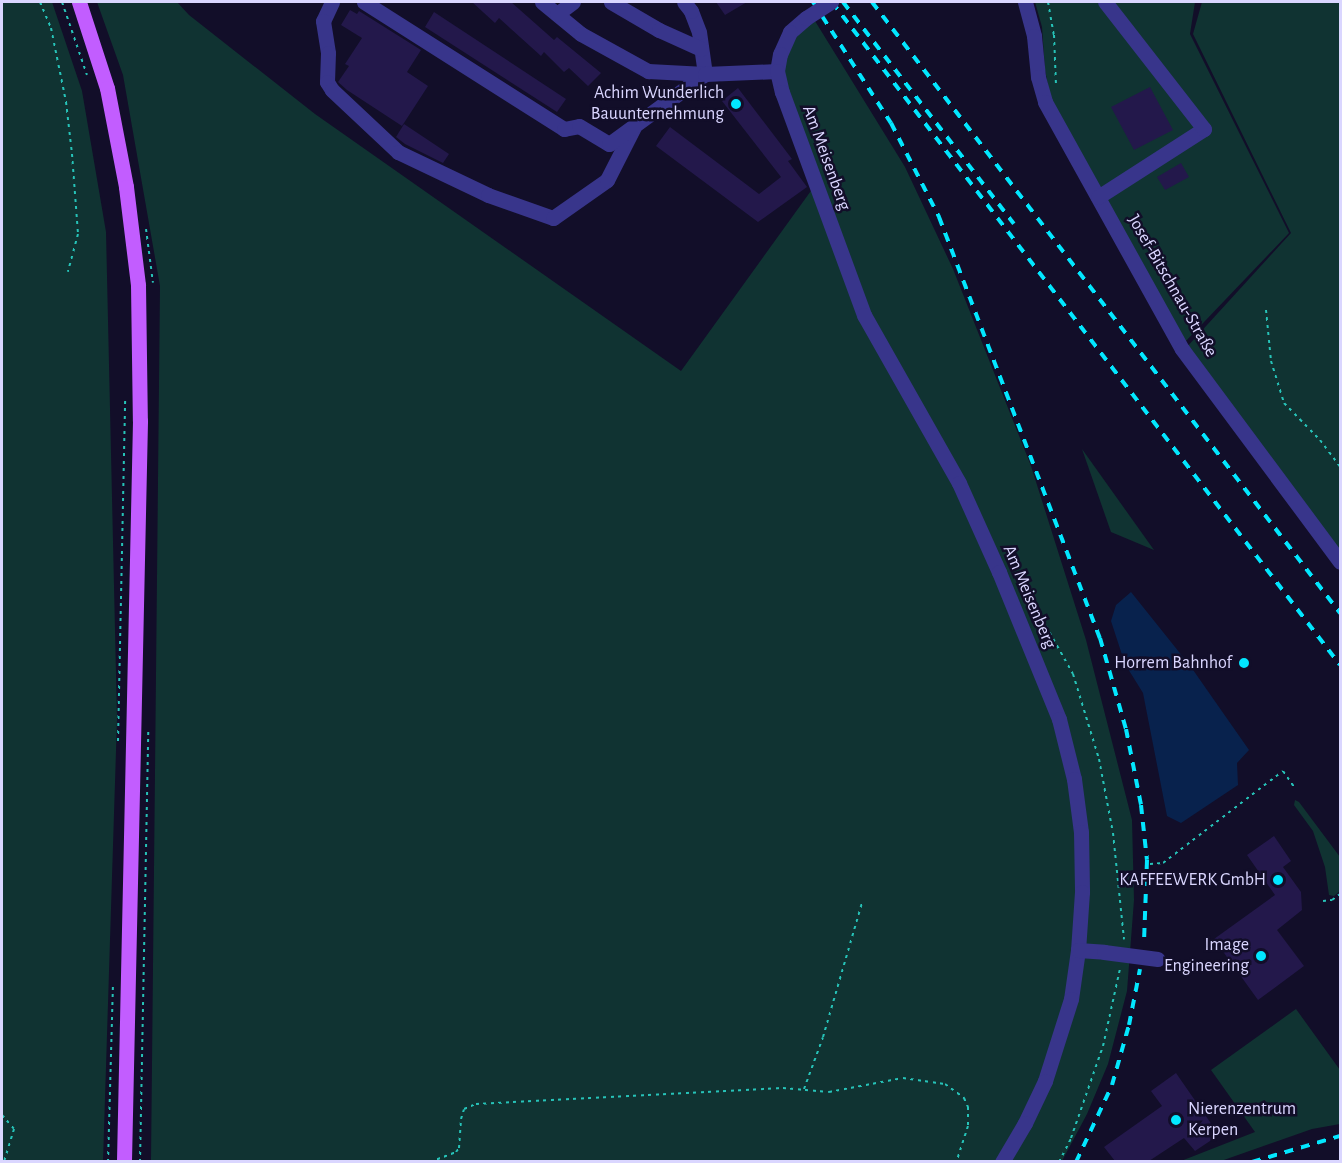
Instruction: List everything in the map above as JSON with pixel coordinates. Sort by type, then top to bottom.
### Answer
[{"type":"main road","points":[[79,2],[107,88],[126,187],[138,285],[140,421],[124,1161]]},
{"type":"street","points":[[332,2],[322,21],[328,53],[327,82],[332,90],[398,152],[488,195],[553,218],[608,180],[634,127]]},
{"type":"street","points":[[364,2],[564,129],[579,126],[609,144],[705,74]]},
{"type":"street","points":[[542,2],[581,34],[648,71],[705,74],[777,71],[784,43],[790,32],[806,18],[831,2]]},
{"type":"street","points":[[557,14],[573,2]]},
{"type":"street","points":[[611,2],[659,30],[701,49]]},
{"type":"street","points":[[684,2],[691,11],[699,32],[705,74]]},
{"type":"street","name":"Josef-Bitschnau-Straße","points":[[1025,2],[1034,36],[1038,76],[1048,108],[1182,350],[1341,562]]},
{"type":"street","points":[[1098,197],[1204,129],[1105,2]]},
{"type":"street","name":"Am Meisenberg","points":[[777,71],[793,124],[864,315],[959,483],[999,572],[1059,719],[1074,779],[1081,832],[1082,892],[1078,950],[1071,999],[1045,1081],[1025,1123],[1002,1161]]},
{"type":"street","points":[[1078,950],[1158,959]]},
{"type":"path","points":[[40,2],[51,28],[66,102],[72,154],[78,234],[68,272]]},
{"type":"path","points":[[62,2],[90,84]]},
{"type":"path","points":[[1048,2],[1054,34],[1057,92],[1055,103],[1048,108]]},
{"type":"path","points":[[1266,310],[1272,361],[1284,402],[1320,440],[1341,467]]},
{"type":"path","points":[[118,747],[125,401]]},
{"type":"path","points":[[1021,591],[1046,626],[1073,674],[1099,759],[1113,833],[1124,939]]},
{"type":"path","points":[[1150,864],[1163,863],[1283,771],[1294,787]]},
{"type":"path","points":[[1323,901],[1332,900],[1339,895],[1341,900]]},
{"type":"path","points":[[804,1089],[823,1037],[862,903]]},
{"type":"path","points":[[1059,1161],[1071,1138],[1103,1046],[1120,966]]},
{"type":"path","points":[[108,1161],[113,985]]},
{"type":"path","points":[[430,1161],[456,1152],[459,1148],[464,1109],[476,1104],[783,1088],[829,1092],[903,1078],[937,1082],[953,1087],[964,1098],[969,1116],[966,1135],[956,1161]]},
{"type":"path","points":[[2,1115],[14,1129],[4,1161]]},
{"type":"green space","points":[[2,2],[52,2],[82,91],[106,232],[117,719],[103,1161],[2,1161]]},
{"type":"green space","points":[[97,2],[177,2],[189,15],[315,114],[681,371],[813,188],[786,88],[784,61],[789,47],[801,31],[815,21],[905,167],[953,269],[1031,466],[1086,640],[1132,820],[1134,900],[1127,991],[1108,1064],[1087,1114],[1062,1161],[151,1161],[160,286],[123,75]]},
{"type":"green space","points":[[1035,2],[1195,2],[1190,34],[1289,233],[1184,343],[1051,101],[1045,70],[1042,27]]},
{"type":"green space","points":[[1202,2],[1340,2],[1340,558],[1186,348],[1291,233],[1193,34]]},
{"type":"green space","points":[[1082,449],[1154,550],[1111,532]]},
{"type":"green space","points":[[1295,800],[1299,802],[1340,857],[1340,891],[1334,896],[1329,895],[1325,867],[1313,831],[1294,805]]},
{"type":"green space","points":[[1296,1009],[1340,1070],[1340,1124],[1312,1129],[1221,1161],[1181,1161],[1255,1132],[1211,1070]]},
{"type":"water","points":[[1131,592],[1191,667],[1249,750],[1237,763],[1238,785],[1181,823],[1167,816],[1143,693],[1125,664],[1111,621],[1116,605]]},
{"type":"building","points":[[472,2],[511,2],[554,40],[557,37],[601,73],[588,86],[569,68],[564,72],[544,52],[541,56],[499,18],[495,23]]},
{"type":"building","points":[[716,2],[747,2],[725,15]]},
{"type":"building","points":[[350,10],[357,14],[359,11],[421,50],[407,72],[428,86],[402,126],[338,82],[349,66],[345,64],[362,38],[341,25]]},
{"type":"building","points":[[434,12],[566,99],[557,112],[425,27]]},
{"type":"building","points":[[1150,87],[1173,130],[1134,150],[1111,107]]},
{"type":"building","points":[[738,88],[792,159],[788,161],[807,187],[758,222],[656,146],[670,127],[759,194],[781,177],[722,101]]},
{"type":"building","points":[[404,124],[449,154],[443,163],[396,137]]},
{"type":"building","points":[[1181,163],[1189,177],[1165,190],[1157,177]]},
{"type":"building","name":"Image Engineering","points":[[1274,836],[1291,861],[1283,867],[1301,892],[1302,910],[1277,930],[1304,966],[1258,1000],[1214,939],[1275,895],[1247,855]]},
{"type":"building","name":"Nierenzentrum Kerpen","points":[[1176,1073],[1219,1135],[1195,1151],[1184,1138],[1149,1161],[1115,1161],[1104,1147],[1162,1106],[1151,1091]]},
{"type":"railway","points":[[813,2],[891,123],[939,217],[1100,638],[1126,729],[1141,805],[1147,860],[1144,942]]},
{"type":"railway","points":[[832,2],[1340,665]]},
{"type":"railway","points":[[843,2],[1014,224]]},
{"type":"railway","points":[[872,2],[1340,613]]},
{"type":"railway","points":[[1076,1162],[1112,1085],[1129,1025],[1140,969]]},
{"type":"railway","points":[[1252,1162],[1340,1136]]},
{"type":"place","name":"Achim Wunderlich Bauunternehmung","points":[[736,104]]},
{"type":"place","name":"Horrem Bahnhof","points":[[1244,663]]},
{"type":"place","name":"KAFFEEWERK GmbH","points":[[1278,880]]},
{"type":"place","name":"Image Engineering","points":[[1261,956]]},
{"type":"place","name":"Nierenzentrum Kerpen","points":[[1176,1120]]}]
